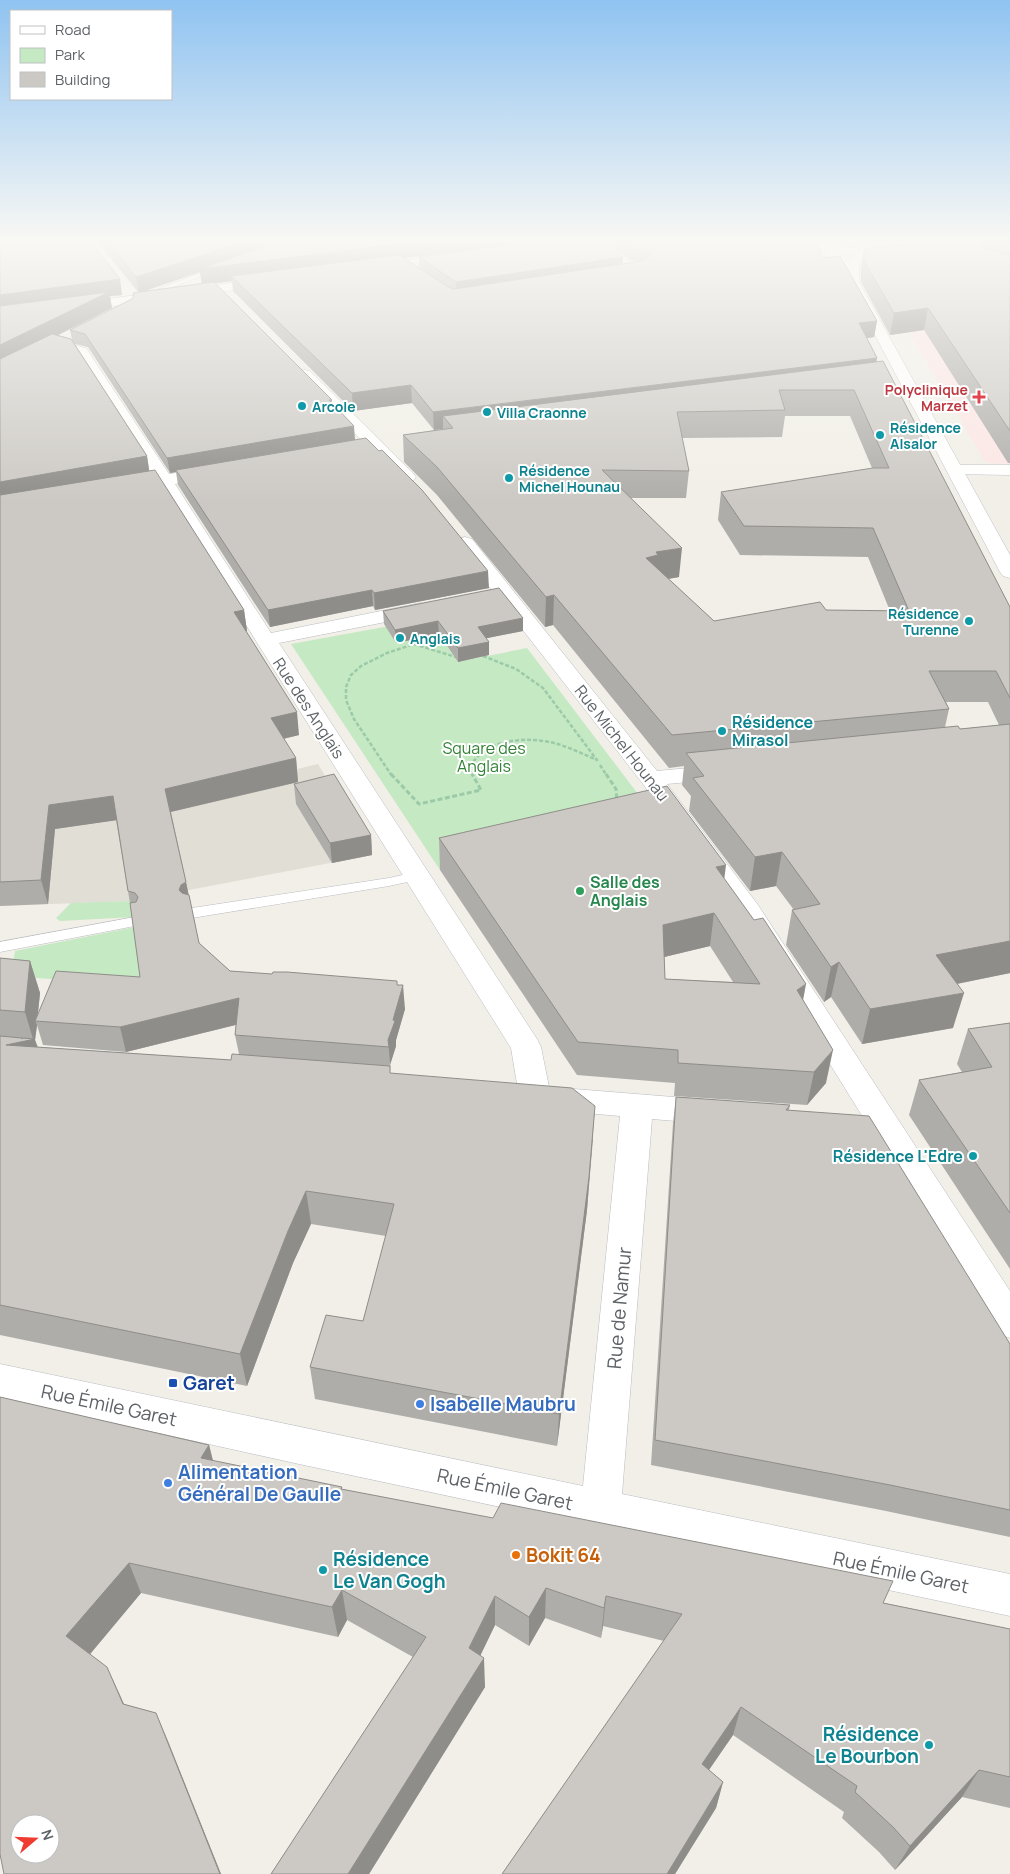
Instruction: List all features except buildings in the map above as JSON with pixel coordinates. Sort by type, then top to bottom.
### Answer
[{"type":"street","points":[[874,327],[898,378],[955,470],[1010,572]]},
{"type":"street","points":[[39,352],[71,336]]},
{"type":"street","name":"Rue des Anglais","points":[[54,345],[81,351],[526,1047],[521,1095],[637,1107]]},
{"type":"street","points":[[288,357],[424,494]]},
{"type":"street","points":[[111,489],[225,470]]},
{"type":"street","points":[[955,470],[1010,470]]},
{"type":"street","name":"Rue Michel Hounau","points":[[449,523],[496,594],[651,779],[748,911],[1010,1322]]},
{"type":"street","points":[[266,640],[438,606]]},
{"type":"street","points":[[651,779],[745,770]]},
{"type":"street","points":[[637,1107],[736,1114]]},
{"type":"street","name":"Rue de Namur","points":[[601,1509],[637,1107]]},
{"type":"street","points":[[851,1123],[886,1125]]},
{"type":"street","name":"Rue Émile Garet","points":[[0,1381],[299,1446],[1010,1595]]},
{"type":"lane","points":[[192,912],[390,882],[416,876]]},
{"type":"lane","points":[[0,947],[135,922]]},
{"type":"path","points":[[597,760],[553,743],[513,741],[488,748],[470,762],[468,769],[481,790],[419,804],[396,782],[351,715],[346,700],[347,685],[350,677],[371,658],[414,644],[459,658],[478,654],[516,669],[543,688],[597,760],[616,789],[617,800],[614,807]]},
{"type":"shaded area","name":"Polyclinique Marzet","points":[[1010,327],[1010,464],[986,463],[908,331]]},
{"type":"shaded area","points":[[318,764],[372,855],[131,901],[0,906],[0,849],[47,830],[74,826],[117,812]]},
{"type":"green space","name":"Square des Anglais","points":[[428,619],[458,662],[527,648],[657,819],[440,870],[291,644]]},
{"type":"green space","points":[[131,901],[134,917],[60,921],[56,918],[71,903]]},
{"type":"green space","points":[[135,927],[144,986],[11,976],[15,951]]},
{"type":"place","name":"Polyclinique Marzet","points":[[979,397]]},
{"type":"place","name":"Arcole","points":[[302,406]]},
{"type":"place","name":"Villa Craonne","points":[[487,412]]},
{"type":"place","name":"Résidence Alsalor","points":[[880,435]]},
{"type":"place","name":"Résidence Michel Hounau","points":[[509,478]]},
{"type":"place","name":"Résidence Turenne","points":[[969,621]]},
{"type":"place","name":"Anglais","points":[[400,638]]},
{"type":"place","name":"Résidence Mirasol","points":[[722,731]]},
{"type":"place","name":"Salle des Anglais","points":[[580,891]]},
{"type":"place","name":"Résidence L'Edre","points":[[973,1156]]},
{"type":"place","name":"Garet","points":[[173,1383]]},
{"type":"place","name":"Isabelle Maubru","points":[[420,1404]]},
{"type":"place","name":"Alimentation Général De Gaulle","points":[[168,1483]]},
{"type":"place","name":"Bokit 64","points":[[516,1555]]},
{"type":"place","name":"Résidence Le Van Gogh","points":[[323,1570]]},
{"type":"place","name":"Résidence Le Bourbon","points":[[929,1745]]}]
